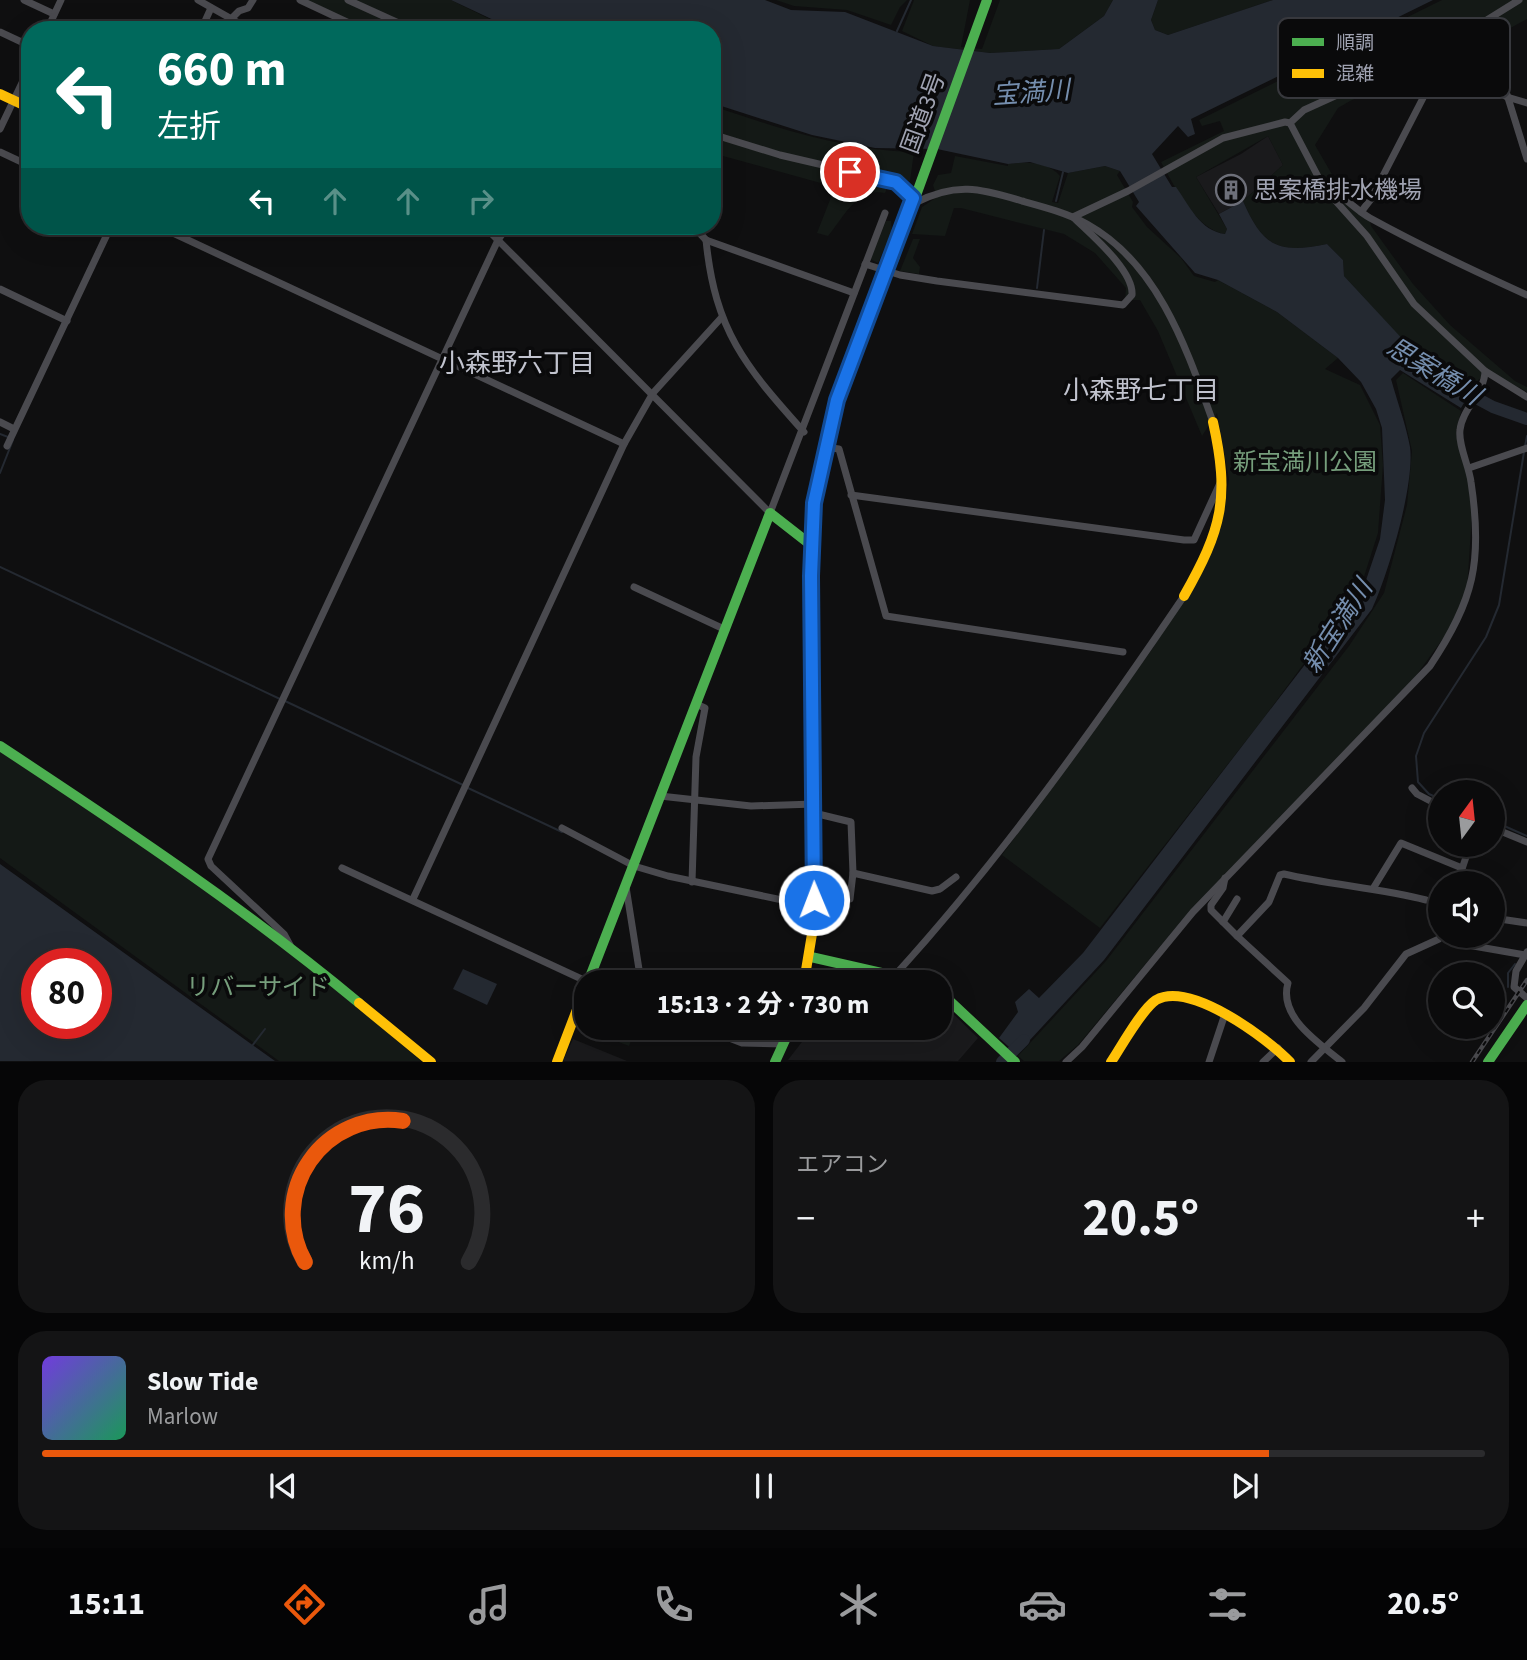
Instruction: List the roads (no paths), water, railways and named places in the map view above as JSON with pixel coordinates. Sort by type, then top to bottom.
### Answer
[{"type":"main road","name":"国道3号","points":[[807,970],[811,957],[814,900],[811,545],[814,503],[837,400],[894,256],[987,0]]},
{"type":"main road","points":[[0,94],[21,104]]},
{"type":"main road","points":[[1184,596],[1210,550],[1220,521],[1225,474],[1213,422]]},
{"type":"main road","points":[[592,970],[770,513],[811,545]]},
{"type":"main road","points":[[0,746],[105,815],[291,946],[431,1062]]},
{"type":"main road","points":[[811,957],[876,970]]},
{"type":"main road","points":[[1111,1062],[1159,998],[1176,998],[1226,1014],[1252,1027],[1278,1048],[1290,1062]]},
{"type":"main road","points":[[952,1003],[1016,1062]]},
{"type":"main road","points":[[1488,1062],[1525,1012]]},
{"type":"main road","points":[[557,1062],[574,1017]]},
{"type":"main road","points":[[775,1062],[786,1040]]},
{"type":"street","points":[[24,0],[54,14]]},
{"type":"street","points":[[51,21],[61,0]]},
{"type":"street","points":[[198,0],[237,21]]},
{"type":"street","points":[[232,18],[239,11],[248,8],[253,0]]},
{"type":"street","points":[[300,0],[345,21]]},
{"type":"street","points":[[348,0],[394,21]]},
{"type":"street","points":[[1490,18],[1519,0]]},
{"type":"street","points":[[205,21],[211,8]]},
{"type":"street","points":[[0,32],[21,42]]},
{"type":"street","points":[[0,129],[21,84]]},
{"type":"street","points":[[1290,123],[1304,110],[1330,98]]},
{"type":"street","points":[[1362,212],[1371,200],[1423,98]]},
{"type":"street","points":[[1507,98],[1527,159]]},
{"type":"street","points":[[1510,98],[1527,103]]},
{"type":"street","points":[[1073,217],[1239,132],[1278,121],[1290,123]]},
{"type":"street","points":[[1290,123],[1324,188],[1367,236],[1414,304],[1485,374],[1527,397]]},
{"type":"street","points":[[721,137],[780,155],[896,182],[912,202],[936,192],[969,188],[1073,217],[1111,239],[1138,267],[1179,332],[1213,422]]},
{"type":"street","points":[[0,152],[21,162]]},
{"type":"street","points":[[1324,188],[1332,190],[1362,212],[1444,257],[1527,295]]},
{"type":"street","points":[[493,235],[770,513],[804,432],[885,213]]},
{"type":"street","points":[[865,264],[895,274],[937,281],[1124,305],[1132,295],[1131,284],[1111,254],[1073,217]]},
{"type":"street","points":[[7,446],[107,235]]},
{"type":"street","points":[[177,235],[624,444]]},
{"type":"street","points":[[291,946],[284,934],[211,866],[208,859],[502,235]]},
{"type":"street","points":[[701,235],[706,240],[854,293]]},
{"type":"street","points":[[706,240],[717,305],[722,317],[752,374],[804,432]]},
{"type":"street","points":[[0,289],[67,321]]},
{"type":"street","points":[[413,900],[624,444],[653,393],[722,317]]},
{"type":"street","points":[[1066,1062],[1082,1047],[1154,957],[1226,878],[1430,666],[1450,637],[1473,580],[1476,517],[1469,468],[1459,433],[1485,374]]},
{"type":"street","points":[[0,422],[15,429]]},
{"type":"street","points":[[825,447],[839,449],[886,616],[1123,652]]},
{"type":"street","points":[[1469,468],[1523,448]]},
{"type":"street","points":[[851,495],[1160,538],[1194,540],[1225,474]]},
{"type":"street","points":[[634,587],[726,630]]},
{"type":"street","points":[[900,970],[937,929],[1005,840],[1146,654],[1184,596]]},
{"type":"street","points":[[692,882],[696,757],[705,708],[696,704]]},
{"type":"street","points":[[1412,788],[1428,800]]},
{"type":"street","points":[[562,828],[634,866],[692,882],[787,901],[850,899],[853,873],[851,822],[814,808],[751,806],[660,796]]},
{"type":"street","points":[[1505,833],[1527,842]]},
{"type":"street","points":[[1374,887],[1401,843],[1462,868]]},
{"type":"street","points":[[1461,871],[1465,858]]},
{"type":"street","points":[[342,868],[574,977]]},
{"type":"street","points":[[853,873],[932,891],[940,889],[956,877]]},
{"type":"street","points":[[1237,936],[1269,902],[1284,874],[1321,883],[1374,887],[1426,900]]},
{"type":"street","points":[[1226,878],[1223,888],[1211,905],[1211,911],[1288,983],[1284,995],[1291,1016],[1342,1062]]},
{"type":"street","points":[[626,887],[639,970]]},
{"type":"street","points":[[1223,922],[1237,899]]},
{"type":"street","points":[[1505,920],[1527,923]]},
{"type":"street","points":[[1311,1062],[1326,1049],[1406,954],[1428,942]]},
{"type":"street","points":[[1490,948],[1526,953],[1513,980],[1514,987],[1527,998]]},
{"type":"street","points":[[1209,1062],[1226,1014]]},
{"type":"street","points":[[732,1040],[742,1044],[785,1044]]},
{"type":"street","points":[[1263,1062],[1278,1048]]},
{"type":"water","name":"宝満川","points":[[451,0],[765,0],[791,10],[845,12],[933,46],[990,53],[1059,49],[1104,16],[1113,0],[1158,0],[1151,20],[1155,30],[1168,35],[1273,0],[1433,0],[1396,18],[1278,18],[1278,76],[1191,119],[1195,134],[1188,137],[1178,126],[1152,154],[1172,187],[1176,187],[1196,216],[1209,228],[1225,234],[1227,229],[1219,214],[1243,201],[1258,229],[1274,244],[1296,248],[1327,244],[1343,260],[1344,276],[1408,345],[1476,382],[1461,408],[1400,370],[1391,379],[1410,447],[1410,463],[1399,529],[1372,609],[1104,960],[1017,1054],[999,1038],[1018,1012],[1015,1002],[1029,989],[1039,998],[1083,953],[1363,589],[1380,539],[1385,500],[1382,428],[1376,409],[1361,382],[1338,358],[1277,312],[1218,280],[1195,273],[1136,206],[1139,202],[1120,171],[1105,166],[1068,173],[1030,162],[1008,164],[937,149],[875,148],[812,135],[721,106],[721,21],[496,21]]},
{"type":"water","points":[[0,864],[275,1061],[0,1061]]},
{"type":"water","points":[[463,969],[497,984],[487,1005],[453,989]]},
{"type":"waterway","points":[[897,31],[911,0]]},
{"type":"waterway","points":[[1056,201],[1063,172]]},
{"type":"waterway","points":[[1037,288],[1044,230]]},
{"type":"waterway","name":"思案橋川","points":[[1454,386],[1493,407],[1527,419]]},
{"type":"waterway","points":[[0,434],[8,437]]},
{"type":"waterway","points":[[1525,446],[1527,436]]},
{"type":"waterway","points":[[0,473],[13,440]]},
{"type":"waterway","points":[[1428,793],[1418,782],[1416,756],[1424,733],[1486,637],[1499,605],[1524,452]]},
{"type":"waterway","points":[[0,567],[280,699]]},
{"type":"waterway","points":[[285,701],[463,785]]},
{"type":"waterway","points":[[468,788],[562,832]]},
{"type":"waterway","points":[[1505,826],[1527,836]]},
{"type":"waterway","points":[[1508,987],[1508,973],[1515,964]]},
{"type":"waterway","points":[[252,1046],[265,1029]]},
{"type":"waterway","name":"新宝満川","points":[[1002,1062],[1024,1040]]},
{"type":"railway","points":[[1472,1062],[1527,980]]},
{"type":"place","name":"思案橋排水機場","points":[[1231,190]]},
{"type":"district","name":"小森野六丁目","points":[[517,363]]},
{"type":"district","name":"小森野七丁目","points":[[1141,390]]},
{"type":"park label","name":"新宝満川公園","points":[[1305,462]]},
{"type":"park label","name":"リバーサイド","points":[[258,987]]}]
